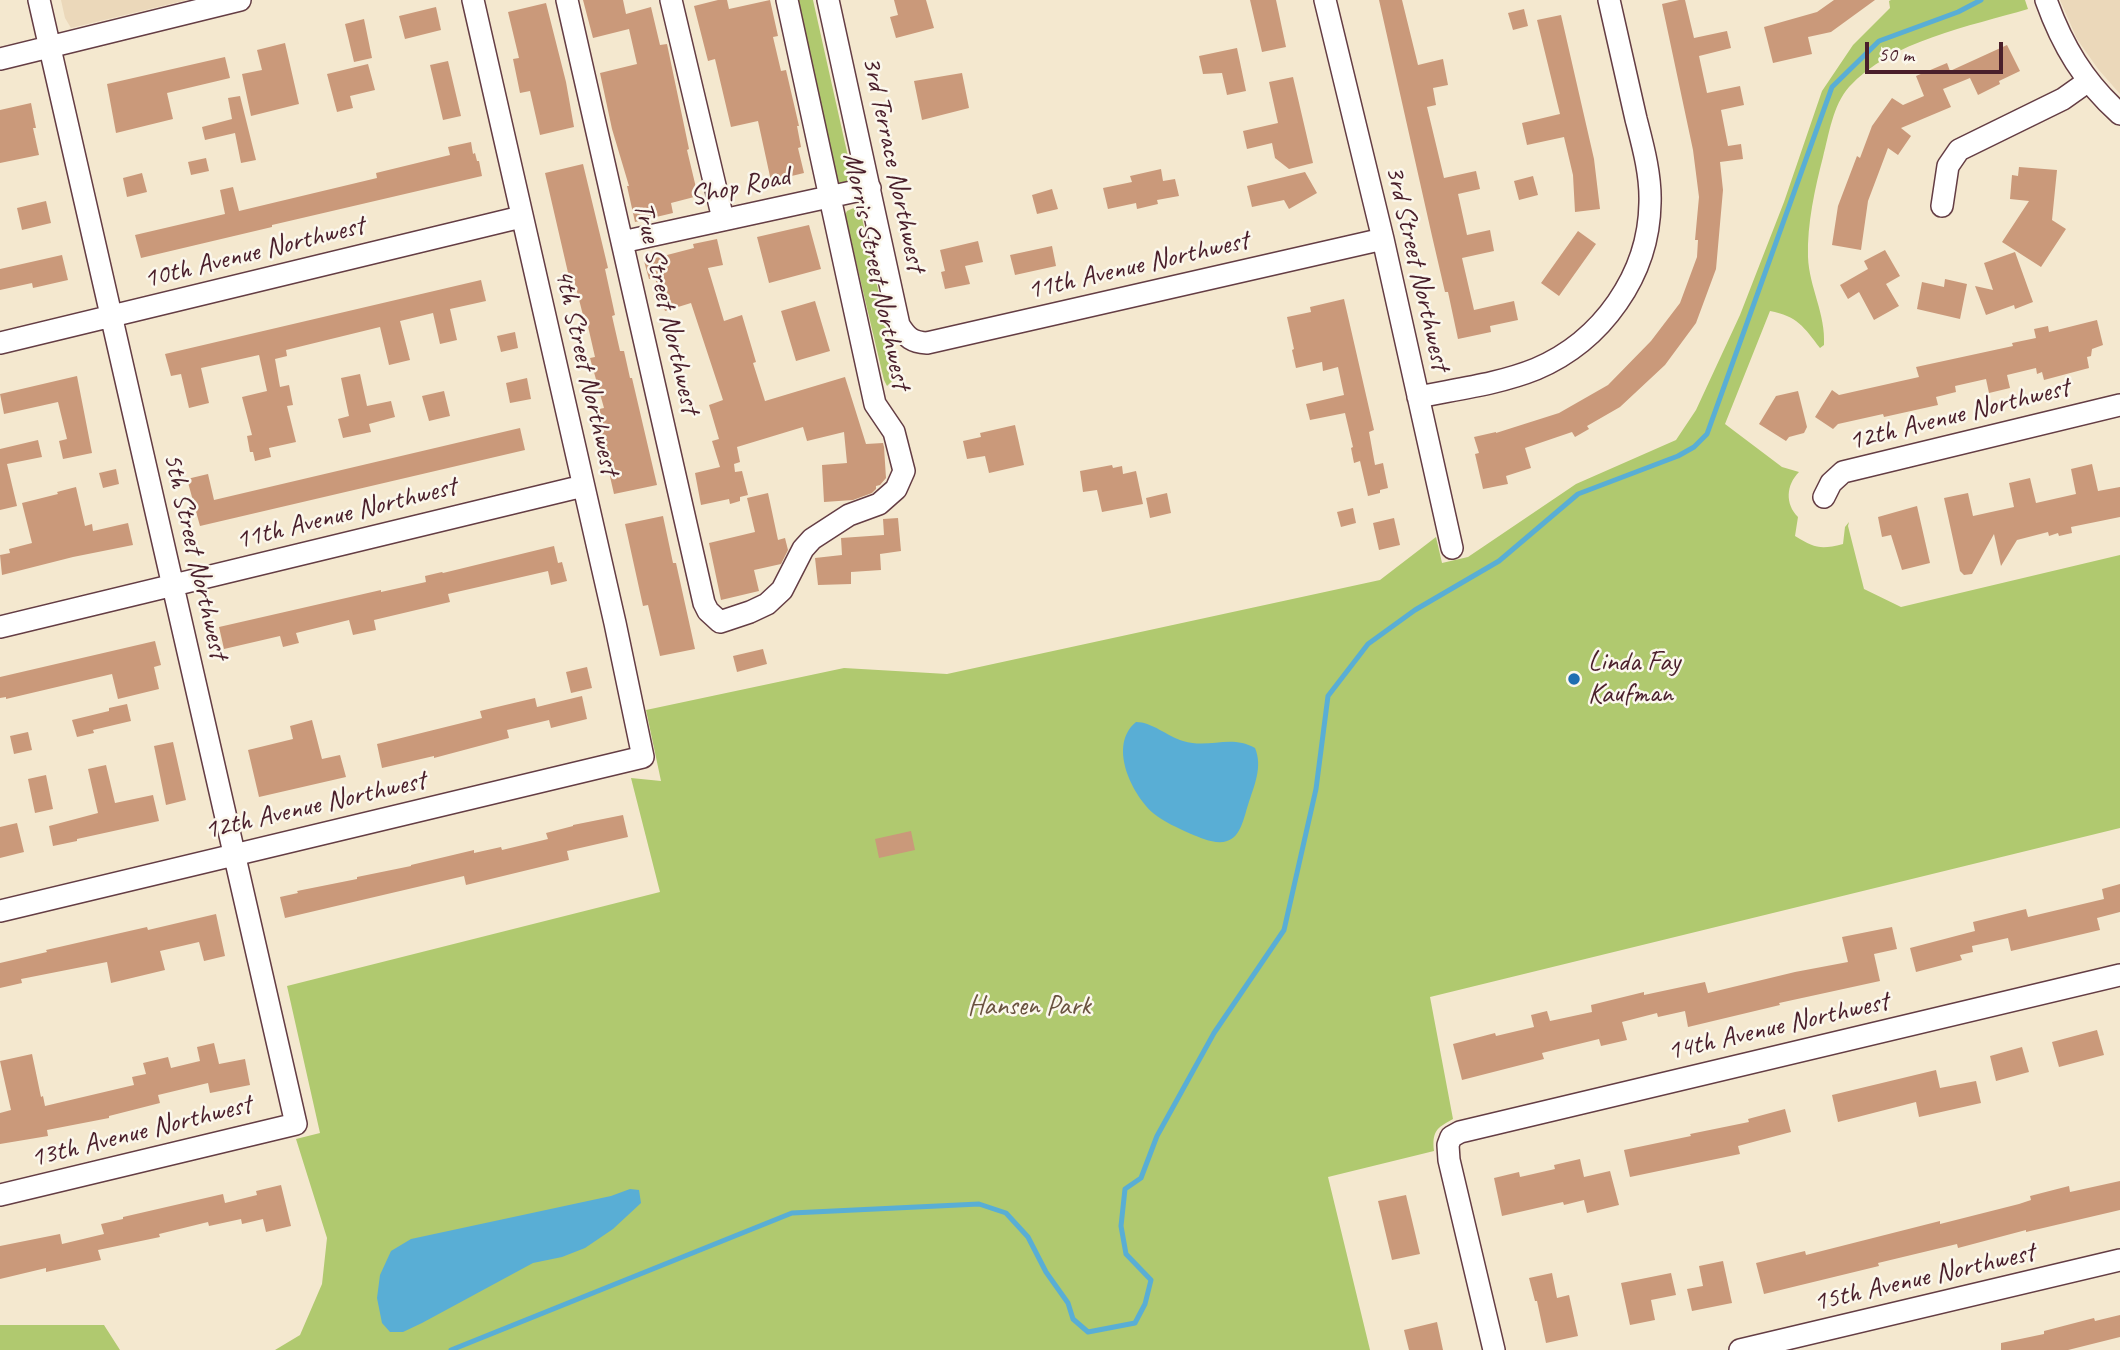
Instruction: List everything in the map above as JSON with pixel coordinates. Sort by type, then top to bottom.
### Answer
[{"type":"street","name":"5th Street Northwest","points":[[39,0],[296,1124]]},
{"type":"street","points":[[0,59],[240,0]]},
{"type":"street","name":"4th Street Northwest","points":[[473,0],[643,757]]},
{"type":"street","name":"True Street Northwest","points":[[567,0],[704,603],[720,622]]},
{"type":"street","points":[[671,0],[723,219]]},
{"type":"street","name":"Morris Street Northwest","points":[[720,622],[767,604],[782,590],[803,549],[812,539],[849,515],[879,504],[896,489],[904,471],[894,432],[875,404],[787,0]]},
{"type":"street","name":"3rd Terrace Northwest","points":[[828,0],[899,325],[908,338]]},
{"type":"street","name":"3rd Street Northwest","points":[[1325,0],[1383,239],[1452,548]]},
{"type":"street","points":[[1418,397],[1524,373],[1551,362],[1576,346],[1600,325],[1621,299],[1629,284],[1646,232],[1650,191],[1609,0]]},
{"type":"street","points":[[2046,0],[2066,47],[2087,82],[2120,114]]},
{"type":"street","points":[[1942,205],[1948,166],[1959,150],[2063,99],[2087,82]]},
{"type":"street","name":"Shop Road","points":[[622,242],[870,188]]},
{"type":"street","name":"10th Avenue Northwest","points":[[0,343],[521,217]]},
{"type":"street","name":"11th Avenue Northwest","points":[[908,338],[913,342],[927,343],[1383,239]]},
{"type":"street","name":"12th Avenue Northwest","points":[[1824,497],[1831,483],[1843,472],[2120,405]]},
{"type":"street","name":"11th Avenue Northwest","points":[[0,627],[583,486]]},
{"type":"street","name":"12th Avenue Northwest","points":[[0,911],[643,757]]},
{"type":"street","name":"14th Avenue Northwest","points":[[1494,1350],[1449,1160],[1448,1145],[1451,1137],[1460,1132],[2120,975]]},
{"type":"street","name":"13th Avenue Northwest","points":[[0,1195],[296,1124]]},
{"type":"street","name":"15th Avenue Northwest","points":[[1741,1350],[2120,1260]]},
{"type":"shaded area","points":[[61,0],[187,0],[71,28],[65,18]]},
{"type":"shaded area","points":[[2060,0],[2120,0],[2120,94],[2077,39]]},
{"type":"green space","points":[[796,0],[813,0],[853,179],[842,184],[837,181]]},
{"type":"green space","name":"Hansen Park","points":[[1891,0],[2025,0],[2028,9],[1957,29],[1909,47],[1866,71],[1849,87],[1835,111],[1830,129],[1814,194],[1809,232],[1809,268],[1822,322],[1824,345],[1820,348],[1793,319],[1770,311],[1725,424],[1782,467],[1799,472],[1789,495],[1791,506],[1798,517],[1795,536],[1818,547],[1843,544],[1845,527],[1849,522],[1864,589],[1901,607],[2120,555],[2120,828],[1430,997],[1453,1119],[1436,1131],[1434,1151],[1328,1177],[1370,1350],[275,1350],[300,1335],[322,1284],[327,1238],[296,1139],[320,1133],[287,986],[660,892],[631,778],[661,781],[646,710],[844,668],[947,674],[1380,580],[1436,537],[1442,563],[1468,557],[1576,484],[1676,440],[1696,410],[1740,315],[1784,202],[1822,91],[1853,45],[1890,8]]},
{"type":"green space","points":[[856,207],[860,209],[889,339],[893,380],[887,386],[845,215]]},
{"type":"green space","points":[[0,1325],[104,1325],[120,1350],[0,1350]]},
{"type":"water","points":[[1136,722],[1148,724],[1183,741],[1202,744],[1237,742],[1255,748],[1258,769],[1255,784],[1241,826],[1232,839],[1218,842],[1199,837],[1162,819],[1145,804],[1131,781],[1123,756],[1128,732]]},
{"type":"water","points":[[630,1189],[639,1190],[641,1203],[613,1229],[585,1248],[562,1257],[533,1263],[403,1332],[390,1332],[382,1323],[377,1298],[380,1275],[391,1251],[411,1239],[611,1196]]},
{"type":"building","points":[[583,0],[623,0],[626,14],[651,7],[660,45],[667,44],[698,196],[671,203],[673,213],[635,222],[629,186],[612,129],[600,73],[637,64],[629,29],[593,38]]},
{"type":"building","points":[[727,0],[729,9],[770,0],[778,36],[773,37],[781,71],[786,70],[799,126],[801,147],[798,148],[804,173],[771,181],[758,121],[731,127],[715,59],[708,61],[694,6]]},
{"type":"building","points":[[894,0],[926,0],[934,28],[896,38],[890,17],[898,15]]},
{"type":"building","points":[[1250,0],[1276,0],[1286,47],[1262,52]]},
{"type":"building","points":[[1379,0],[1402,0],[1418,65],[1443,59],[1448,85],[1433,88],[1436,105],[1427,107],[1444,178],[1476,171],[1480,189],[1458,194],[1467,235],[1490,230],[1494,251],[1462,258],[1474,310],[1514,301],[1518,320],[1490,326],[1491,332],[1458,339]]},
{"type":"building","points":[[1685,0],[1694,38],[1727,31],[1731,48],[1699,56],[1707,93],[1740,86],[1744,105],[1721,110],[1728,146],[1741,144],[1743,159],[1720,162],[1723,190],[1716,269],[1696,323],[1665,365],[1620,407],[1587,426],[1589,429],[1575,437],[1572,432],[1525,448],[1531,468],[1506,476],[1508,484],[1483,489],[1475,454],[1479,453],[1474,437],[1496,433],[1559,413],[1608,385],[1651,341],[1680,303],[1697,257],[1698,240],[1695,240],[1699,197],[1693,150],[1662,4]]},
{"type":"building","points":[[1834,0],[1875,0],[1831,32],[1808,37],[1812,54],[1773,63],[1764,27],[1817,12]]},
{"type":"building","points":[[546,3],[566,82],[574,127],[540,135],[530,91],[520,93],[513,59],[519,58],[508,12]]},
{"type":"building","points":[[436,7],[441,30],[405,39],[399,16]]},
{"type":"building","points":[[1524,9],[1528,26],[1513,30],[1508,13]]},
{"type":"building","points":[[1561,15],[1594,159],[1600,209],[1575,212],[1573,175],[1564,137],[1527,145],[1522,123],[1560,114],[1537,20]]},
{"type":"building","points":[[364,19],[372,58],[354,62],[345,24]]},
{"type":"building","points":[[285,43],[299,104],[251,116],[242,74],[262,70],[257,50]]},
{"type":"building","points":[[2007,45],[2020,71],[1978,95],[1970,78],[1943,89],[1951,107],[1901,128],[1911,136],[1898,155],[1888,148],[1868,201],[1861,250],[1832,245],[1838,206],[1857,156],[1860,158],[1872,126],[1892,98],[1903,105],[1924,96],[1916,76],[1947,63],[1950,71]]},
{"type":"building","points":[[1237,48],[1246,91],[1227,95],[1222,73],[1203,74],[1199,56]]},
{"type":"building","points":[[225,57],[230,78],[167,93],[173,119],[116,133],[107,84]]},
{"type":"building","points":[[448,61],[461,116],[443,120],[430,65]]},
{"type":"building","points":[[368,64],[375,90],[350,96],[353,108],[337,112],[327,74]]},
{"type":"building","points":[[962,73],[969,108],[922,120],[914,81]]},
{"type":"building","points":[[1293,77],[1313,163],[1289,169],[1275,158],[1272,143],[1247,149],[1243,131],[1278,123],[1269,82]]},
{"type":"building","points":[[240,96],[256,160],[241,163],[235,133],[205,140],[202,127],[232,119],[228,98]]},
{"type":"building","points":[[31,103],[39,155],[0,163],[0,110]]},
{"type":"building","points":[[471,142],[482,176],[141,258],[135,235],[225,214],[220,190],[233,187],[239,211],[377,178],[376,173],[450,155],[448,147]]},
{"type":"building","points":[[206,158],[209,171],[191,175],[188,162]]},
{"type":"building","points":[[583,164],[608,268],[605,269],[620,351],[624,351],[632,378],[657,485],[614,494],[600,433],[604,432],[599,409],[604,408],[590,358],[595,357],[573,276],[569,277],[545,173]]},
{"type":"building","points":[[2019,167],[2057,170],[2052,220],[2066,229],[2041,267],[2002,242],[2029,201],[2010,199],[2012,175],[2018,176]]},
{"type":"building","points":[[1161,169],[1163,181],[1175,179],[1179,196],[1157,200],[1158,204],[1137,209],[1136,203],[1108,209],[1103,188],[1132,182],[1130,176]]},
{"type":"building","points":[[1305,172],[1317,193],[1289,209],[1284,200],[1252,207],[1247,186]]},
{"type":"building","points":[[142,173],[147,192],[127,197],[123,178]]},
{"type":"building","points":[[1533,176],[1538,195],[1519,200],[1514,181]]},
{"type":"building","points":[[1052,189],[1058,209],[1037,214],[1032,195]]},
{"type":"building","points":[[46,201],[51,223],[22,230],[17,208]]},
{"type":"building","points":[[809,225],[821,269],[769,283],[757,237]]},
{"type":"building","points":[[1578,231],[1596,244],[1559,296],[1541,283]]},
{"type":"building","points":[[717,239],[723,265],[708,268],[724,321],[742,315],[765,401],[845,377],[866,444],[883,443],[884,447],[886,478],[872,493],[853,500],[824,502],[822,465],[847,463],[844,432],[807,441],[803,427],[737,447],[740,462],[734,464],[735,472],[742,471],[748,495],[730,504],[729,499],[701,505],[695,473],[720,467],[712,441],[719,439],[709,405],[723,400],[691,303],[665,311],[655,278],[649,279],[644,261],[694,248],[693,244]]},
{"type":"building","points":[[978,241],[983,262],[965,266],[970,284],[945,289],[941,272],[945,271],[940,250]]},
{"type":"building","points":[[1052,246],[1056,266],[1015,275],[1010,255]]},
{"type":"building","points":[[1885,250],[1900,276],[1886,284],[1899,306],[1874,320],[1859,292],[1848,299],[1840,285],[1868,269],[1864,261]]},
{"type":"building","points":[[2015,252],[2033,302],[2015,309],[2014,305],[1986,315],[1975,286],[1993,290],[1984,263]]},
{"type":"building","points":[[62,255],[68,280],[33,288],[32,283],[0,290],[0,269]]},
{"type":"building","points":[[1945,279],[1967,284],[1960,319],[1917,309],[1922,282],[1944,287]]},
{"type":"building","points":[[481,280],[486,301],[450,309],[457,340],[440,344],[433,313],[400,321],[410,360],[389,365],[380,327],[286,350],[287,356],[275,359],[280,387],[289,385],[293,405],[287,406],[296,442],[269,448],[271,457],[255,461],[253,452],[250,452],[247,436],[252,435],[242,397],[267,391],[259,355],[201,368],[209,403],[189,408],[181,374],[171,376],[165,354]]},
{"type":"building","points":[[1344,299],[1374,430],[1369,432],[1375,465],[1383,463],[1388,488],[1368,496],[1360,461],[1354,463],[1345,413],[1310,420],[1306,404],[1344,395],[1338,367],[1323,371],[1322,362],[1296,368],[1287,317],[1311,312],[1310,307]]},
{"type":"building","points":[[815,301],[830,351],[796,361],[781,311]]},
{"type":"building","points":[[2097,320],[2103,345],[2092,349],[2091,356],[2087,357],[2089,368],[2044,380],[2042,372],[2037,374],[2036,368],[2007,375],[2010,388],[1989,393],[1986,379],[1955,386],[1956,392],[1936,397],[1938,405],[1838,424],[1833,429],[1815,417],[1832,390],[1839,395],[1919,377],[1916,367],[2013,346],[2012,343],[2036,338],[2034,329],[2048,326],[2049,332]]},
{"type":"building","points":[[515,332],[518,348],[501,352],[497,336]]},
{"type":"building","points":[[360,374],[367,406],[391,401],[395,417],[369,424],[371,432],[343,438],[338,419],[349,416],[341,378]]},
{"type":"building","points":[[77,376],[92,453],[63,459],[59,441],[67,439],[58,402],[4,414],[0,394]]},
{"type":"building","points":[[527,378],[531,399],[510,403],[506,383]]},
{"type":"building","points":[[444,391],[450,416],[429,421],[422,396]]},
{"type":"building","points":[[1798,391],[1807,427],[1804,433],[1789,437],[1786,441],[1759,424],[1776,396]]},
{"type":"building","points":[[1015,425],[1024,465],[989,473],[985,456],[967,459],[963,441],[981,437],[980,433]]},
{"type":"building","points":[[520,428],[525,450],[200,526],[187,479],[208,474],[214,500]]},
{"type":"building","points":[[38,440],[42,457],[7,464],[17,506],[0,510],[0,449]]},
{"type":"building","points":[[2092,464],[2098,491],[2120,487],[2120,517],[2071,527],[2072,533],[2059,536],[2058,533],[2049,536],[2048,532],[2017,540],[2001,566],[1994,534],[1972,574],[1964,575],[1960,571],[1944,498],[1968,493],[1973,516],[2014,507],[2009,483],[2030,478],[2036,503],[2076,494],[2071,469]]},
{"type":"building","points":[[1112,465],[1113,468],[1122,466],[1123,474],[1136,471],[1143,504],[1102,512],[1097,490],[1083,492],[1080,471]]},
{"type":"building","points":[[116,469],[119,484],[103,488],[99,473]]},
{"type":"building","points":[[76,487],[85,526],[92,524],[93,531],[128,523],[133,545],[2,575],[0,555],[10,553],[9,549],[32,543],[22,503]]},
{"type":"building","points":[[768,493],[778,540],[785,538],[788,550],[781,564],[754,570],[759,591],[721,600],[709,543],[755,532],[747,498]]},
{"type":"building","points":[[1167,493],[1171,513],[1150,518],[1146,498]]},
{"type":"building","points":[[1917,506],[1930,563],[1902,570],[1891,535],[1882,537],[1878,517]]},
{"type":"building","points":[[1353,508],[1356,523],[1341,527],[1337,512]]},
{"type":"building","points":[[663,516],[695,649],[660,656],[648,605],[643,606],[625,524]]},
{"type":"building","points":[[898,518],[901,551],[880,554],[881,570],[851,572],[851,584],[818,585],[815,558],[842,555],[841,538],[884,535],[883,519]]},
{"type":"building","points":[[1394,518],[1400,545],[1379,550],[1373,523]]},
{"type":"building","points":[[554,546],[558,563],[562,562],[567,581],[551,585],[548,571],[448,594],[450,602],[374,620],[376,630],[353,635],[349,620],[296,633],[299,643],[283,647],[280,636],[224,649],[219,627],[426,582],[425,576]]},
{"type":"building","points":[[155,641],[161,665],[154,667],[159,689],[118,699],[112,674],[6,699],[0,698],[0,677]]},
{"type":"building","points":[[763,649],[767,664],[737,672],[733,656]]},
{"type":"building","points":[[587,667],[592,688],[571,693],[566,672]]},
{"type":"building","points":[[582,696],[587,719],[551,728],[549,720],[507,730],[509,738],[434,758],[382,768],[377,744],[482,718],[480,711],[535,698],[537,707]]},
{"type":"building","points":[[127,704],[131,721],[93,730],[94,733],[77,737],[72,720]]},
{"type":"building","points":[[312,720],[322,759],[340,755],[346,777],[259,797],[248,750],[293,739],[290,726]]},
{"type":"building","points":[[28,732],[32,750],[14,754],[10,736]]},
{"type":"building","points":[[173,742],[186,800],[166,805],[154,746]]},
{"type":"building","points":[[106,765],[115,803],[153,795],[159,821],[53,846],[49,826],[98,813],[88,769]]},
{"type":"building","points":[[46,775],[53,809],[35,813],[28,779]]},
{"type":"building","points":[[623,815],[628,837],[567,851],[569,860],[466,885],[464,876],[285,918],[280,897],[298,893],[297,891],[474,850],[474,853],[501,847],[502,850],[548,839],[546,833],[573,825]]},
{"type":"building","points":[[17,823],[24,852],[0,858],[0,827]]},
{"type":"building","points":[[911,831],[915,850],[879,858],[875,839]]},
{"type":"building","points":[[2120,884],[2120,912],[2097,918],[2100,930],[2011,951],[2008,938],[1972,946],[1973,952],[1960,955],[1962,960],[1916,972],[1910,948],[1975,931],[1973,922],[2026,909],[2028,917],[2104,899],[2102,889]]},
{"type":"building","points":[[216,914],[225,956],[204,961],[199,942],[160,951],[165,970],[111,983],[107,962],[21,979],[22,983],[0,988],[0,963],[147,927],[148,930]]},
{"type":"building","points":[[1892,927],[1897,949],[1874,954],[1880,981],[1779,1003],[1780,1005],[1688,1027],[1685,1011],[1658,1017],[1657,1013],[1622,1022],[1627,1040],[1601,1046],[1599,1039],[1542,1053],[1544,1059],[1462,1080],[1453,1044],[1495,1033],[1496,1036],[1534,1027],[1531,1015],[1547,1011],[1550,1021],[1592,1012],[1591,1005],[1644,992],[1644,995],[1705,982],[1708,993],[1848,962],[1842,937]]},
{"type":"building","points":[[2097,1030],[2104,1055],[2059,1067],[2052,1042]]},
{"type":"building","points":[[214,1043],[219,1064],[245,1059],[250,1085],[210,1093],[208,1083],[158,1095],[160,1103],[109,1118],[47,1130],[48,1136],[0,1144],[0,1113],[11,1110],[0,1061],[32,1054],[45,1106],[134,1085],[132,1077],[146,1074],[143,1063],[168,1057],[171,1068],[200,1061],[197,1047]]},
{"type":"building","points":[[2022,1047],[2029,1072],[1996,1081],[1990,1056]]},
{"type":"building","points":[[1936,1070],[1940,1088],[1976,1081],[1981,1103],[1919,1117],[1916,1102],[1838,1122],[1832,1095]]},
{"type":"building","points":[[1785,1109],[1791,1132],[1738,1146],[1740,1154],[1630,1177],[1624,1150],[1749,1122],[1748,1119]]},
{"type":"building","points":[[1580,1159],[1584,1177],[1610,1171],[1619,1205],[1587,1213],[1584,1200],[1502,1216],[1494,1178],[1519,1172],[1520,1177],[1555,1169],[1554,1165]]},
{"type":"building","points":[[2120,1181],[2120,1210],[1958,1248],[1957,1244],[1764,1294],[1756,1263],[1805,1251],[1806,1255],[1940,1221],[1940,1224],[2019,1204],[2031,1200],[2030,1196],[2069,1186],[2070,1192]]},
{"type":"building","points":[[281,1185],[291,1226],[266,1232],[263,1219],[242,1224],[241,1219],[209,1226],[208,1222],[159,1234],[160,1237],[98,1250],[101,1260],[46,1272],[46,1268],[0,1279],[0,1246],[60,1234],[62,1244],[104,1234],[101,1224],[123,1217],[223,1194],[225,1203],[257,1195],[256,1191]]},
{"type":"building","points":[[1406,1195],[1420,1254],[1392,1260],[1378,1201]]},
{"type":"building","points":[[1723,1261],[1732,1303],[1692,1311],[1687,1289],[1703,1286],[1699,1266]]},
{"type":"building","points":[[1552,1273],[1557,1298],[1569,1295],[1578,1336],[1546,1343],[1529,1278]]},
{"type":"building","points":[[1671,1273],[1676,1295],[1651,1300],[1655,1320],[1630,1325],[1621,1283]]},
{"type":"building","points":[[2120,1315],[2120,1337],[2068,1350],[2001,1350],[2001,1343],[2044,1334],[2044,1331],[2094,1318],[2095,1321]]},
{"type":"building","points":[[1437,1322],[1443,1350],[1409,1350],[1404,1330]]},
{"type":"waterway","points":[[451,1350],[792,1213],[979,1204],[1006,1213],[1028,1237],[1046,1272],[1068,1303],[1073,1319],[1088,1332],[1135,1323],[1145,1304],[1151,1280],[1126,1254],[1121,1226],[1125,1189],[1141,1178],[1157,1136],[1214,1033],[1284,930],[1316,789],[1328,696],[1368,644],[1415,610],[1499,561],[1578,494],[1678,456],[1694,447],[1707,434],[1832,87],[1879,41],[1958,12],[1981,0]]},
{"type":"place","name":"Linda Fay Kaufman","points":[[1574,679]]}]
